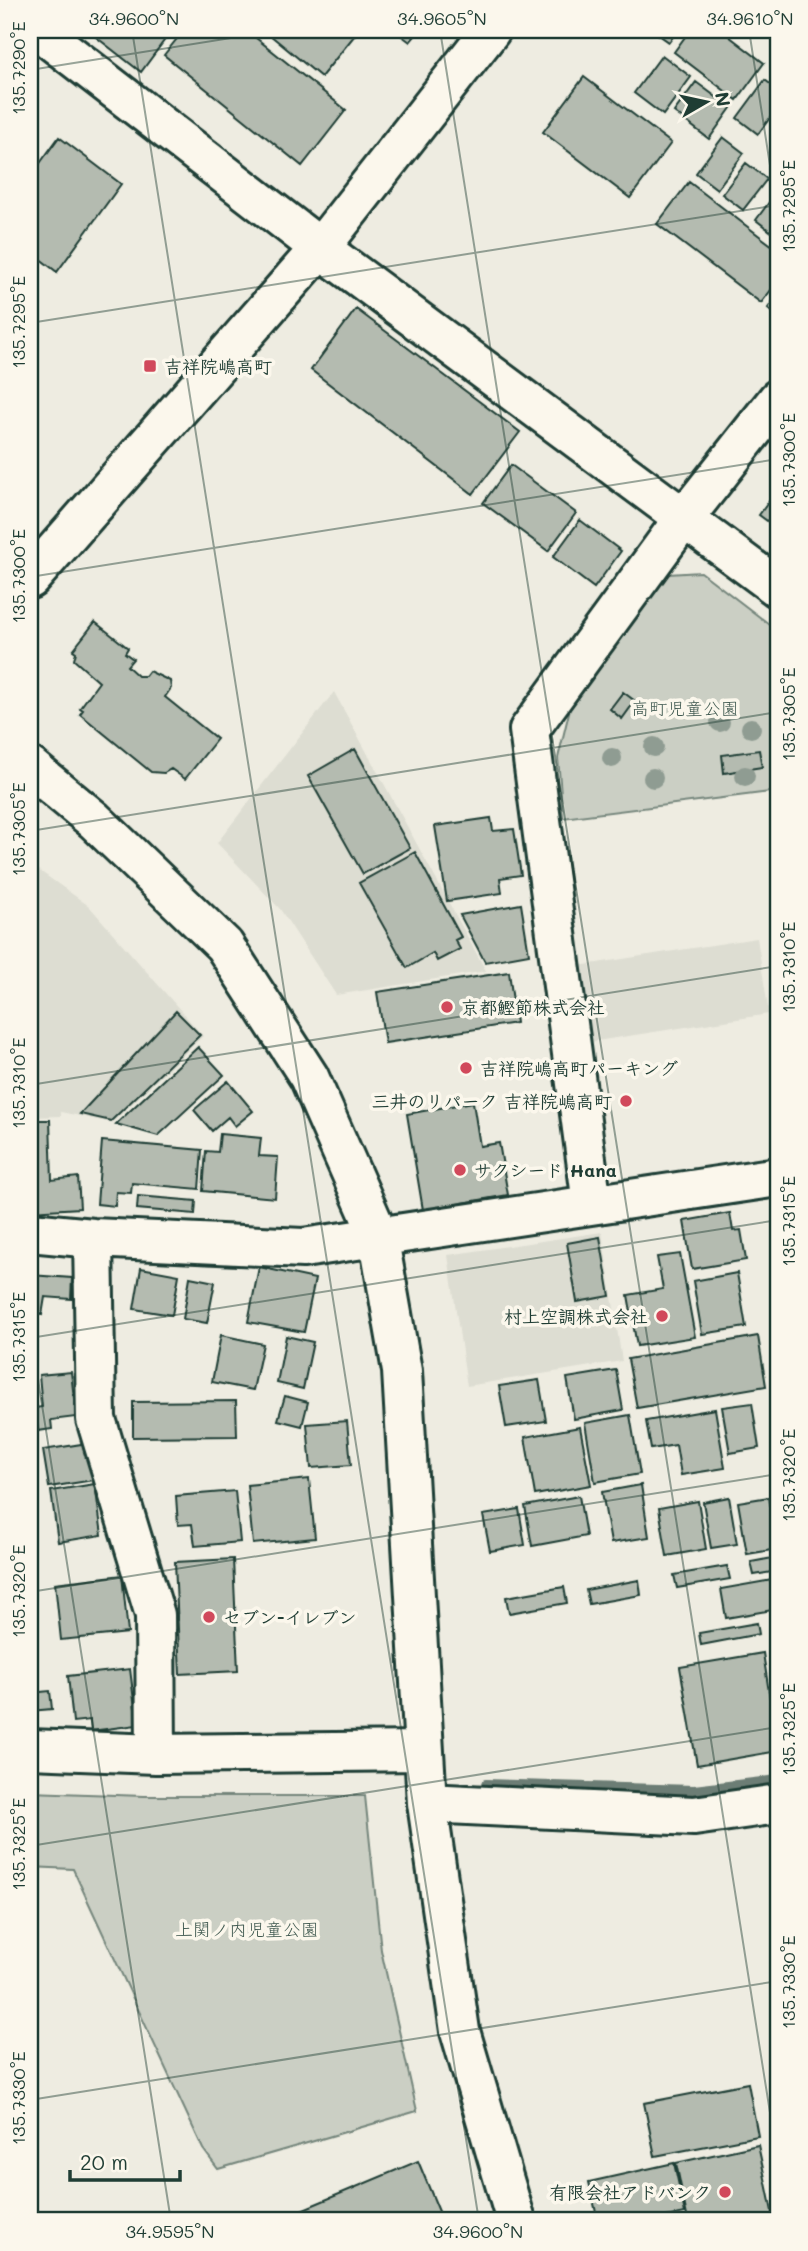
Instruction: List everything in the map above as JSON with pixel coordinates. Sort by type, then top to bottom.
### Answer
[{"type":"street","points":[[38,30],[320,248],[778,588]]},
{"type":"street","points":[[30,579],[320,248],[491,30]]},
{"type":"street","points":[[592,1203],[529,730],[684,518],[778,399]]},
{"type":"street","points":[[30,767],[94,820],[223,945],[309,1077],[378,1234],[402,1371],[411,1472],[426,1803],[460,2031],[516,2221]]},
{"type":"street","points":[[30,1232],[93,1238],[303,1248],[378,1234],[592,1203],[777,1183]]},
{"type":"street","points":[[93,1238],[96,1419],[155,1615],[156,1754]]},
{"type":"street","points":[[30,1749],[156,1754],[423,1751]]},
{"type":"street","points":[[426,1803],[694,1816],[778,1804]]},
{"type":"shaded area","points":[[334,692],[486,971],[336,995],[280,909],[217,843]]},
{"type":"shaded area","points":[[30,864],[89,906],[203,1036],[112,1123],[61,1112],[61,1116],[30,1117]]},
{"type":"shaded area","points":[[757,938],[769,1014],[590,1042],[578,966]]},
{"type":"shaded area","points":[[602,1232],[622,1361],[467,1386],[448,1255]]},
{"type":"green space","name":"高町児童公園","points":[[701,572],[778,631],[778,791],[563,818],[558,758],[572,700],[668,574]]},
{"type":"green space","name":"上関ノ内児童公園","points":[[30,1792],[144,1796],[365,1796],[381,1950],[417,2111],[218,2169],[203,2149],[73,1869],[30,1867]]},
{"type":"building","points":[[87,30],[172,30],[141,72]]},
{"type":"building","points":[[184,30],[246,30],[346,110],[302,166],[164,55]]},
{"type":"building","points":[[264,30],[359,30],[321,77]]},
{"type":"building","points":[[394,30],[420,30],[410,42]]},
{"type":"building","points":[[652,30],[678,30],[669,42]]},
{"type":"building","points":[[690,30],[721,30],[764,63],[737,100],[674,52]]},
{"type":"building","points":[[662,55],[691,77],[663,115],[634,93]]},
{"type":"building","points":[[584,77],[671,143],[630,198],[543,132]]},
{"type":"building","points":[[765,80],[778,90],[778,107],[758,134],[737,118]]},
{"type":"building","points":[[696,82],[731,108],[709,139],[674,112]]},
{"type":"building","points":[[59,137],[121,184],[57,272],[30,251],[30,177]]},
{"type":"building","points":[[723,137],[744,153],[717,189],[696,173]]},
{"type":"building","points":[[746,163],[767,179],[743,210],[722,194]]},
{"type":"building","points":[[689,182],[778,250],[778,281],[761,303],[657,224]]},
{"type":"building","points":[[778,190],[778,237],[756,220]]},
{"type":"building","points":[[778,294],[778,317],[768,308]]},
{"type":"building","points":[[356,309],[520,432],[473,494],[311,370]]},
{"type":"building","points":[[511,465],[576,513],[548,551],[483,503]]},
{"type":"building","points":[[778,489],[778,529],[759,515]]},
{"type":"building","points":[[580,520],[621,551],[594,588],[553,557]]},
{"type":"building","points":[[95,622],[128,648],[125,653],[133,659],[127,666],[138,676],[145,676],[149,671],[170,681],[171,688],[165,697],[217,739],[185,779],[171,769],[164,773],[151,772],[80,714],[83,710],[80,708],[99,682],[74,660],[76,652],[73,650]]},
{"type":"building","points":[[623,692],[635,701],[622,719],[610,709]]},
{"type":"building","points":[[355,749],[410,848],[363,874],[308,776]]},
{"type":"building","points":[[759,750],[762,767],[724,773],[722,755]]},
{"type":"building","points":[[491,818],[493,831],[514,829],[521,875],[500,878],[502,893],[447,901],[435,826]]},
{"type":"building","points":[[415,852],[461,937],[455,940],[460,949],[437,961],[433,953],[407,968],[359,883]]},
{"type":"building","points":[[521,904],[529,954],[485,962],[460,915]]},
{"type":"building","name":"京都鰹節株式会社","points":[[509,972],[516,1023],[385,1043],[377,992]]},
{"type":"building","points":[[176,1011],[200,1035],[111,1121],[80,1114]]},
{"type":"building","points":[[198,1047],[224,1075],[158,1136],[116,1124]]},
{"type":"building","points":[[228,1081],[253,1111],[235,1126],[228,1117],[212,1131],[194,1110]]},
{"type":"building","name":"サクシード Hana","points":[[473,1102],[480,1146],[499,1143],[508,1195],[423,1210],[407,1114]]},
{"type":"building","points":[[30,1120],[50,1120],[52,1180],[78,1177],[80,1208],[30,1211]]},
{"type":"building","points":[[220,1134],[261,1138],[259,1156],[278,1157],[275,1198],[203,1191],[206,1151],[218,1152]]},
{"type":"building","points":[[102,1141],[202,1150],[199,1189],[132,1183],[131,1193],[116,1192],[115,1206],[97,1204]]},
{"type":"building","points":[[138,1196],[196,1201],[195,1214],[137,1209]]},
{"type":"building","points":[[730,1213],[733,1231],[741,1230],[746,1260],[692,1269],[684,1221]]},
{"type":"building","points":[[600,1237],[610,1296],[577,1302],[567,1243]]},
{"type":"building","name":"村上空調株式会社","points":[[680,1254],[695,1337],[637,1346],[628,1295],[663,1289],[657,1257]]},
{"type":"building","points":[[259,1267],[315,1279],[304,1332],[248,1322]]},
{"type":"building","points":[[141,1268],[179,1275],[172,1315],[134,1309]]},
{"type":"building","points":[[737,1273],[746,1327],[702,1334],[693,1281]]},
{"type":"building","points":[[30,1275],[72,1278],[71,1299],[45,1297],[42,1315],[30,1313]]},
{"type":"building","points":[[190,1277],[215,1282],[207,1323],[183,1319]]},
{"type":"building","points":[[221,1335],[263,1344],[253,1390],[212,1382]]},
{"type":"building","points":[[286,1336],[313,1342],[303,1389],[277,1383]]},
{"type":"building","points":[[758,1336],[766,1386],[637,1408],[628,1359]]},
{"type":"building","points":[[616,1370],[623,1410],[574,1419],[567,1378]]},
{"type":"building","points":[[71,1372],[76,1417],[51,1420],[52,1429],[38,1431],[35,1408],[42,1407],[39,1375]]},
{"type":"building","points":[[539,1380],[546,1421],[506,1427],[499,1386]]},
{"type":"building","points":[[285,1396],[308,1402],[302,1426],[278,1420]]},
{"type":"building","points":[[236,1401],[237,1436],[133,1437],[133,1402]]},
{"type":"building","points":[[752,1403],[759,1448],[730,1453],[722,1407]]},
{"type":"building","points":[[715,1409],[725,1468],[681,1475],[676,1445],[651,1449],[646,1421]]},
{"type":"building","points":[[630,1415],[640,1474],[595,1482],[585,1423]]},
{"type":"building","points":[[347,1421],[351,1465],[311,1468],[307,1424]]},
{"type":"building","points":[[580,1427],[591,1485],[535,1495],[525,1437]]},
{"type":"building","points":[[88,1443],[94,1480],[49,1487],[43,1450]]},
{"type":"building","points":[[309,1479],[315,1538],[253,1544],[247,1485]]},
{"type":"building","points":[[95,1484],[102,1535],[58,1542],[51,1491]]},
{"type":"building","points":[[641,1485],[649,1537],[611,1543],[602,1492]]},
{"type":"building","points":[[235,1491],[240,1542],[195,1546],[192,1524],[178,1525],[176,1496]]},
{"type":"building","points":[[579,1496],[586,1536],[532,1546],[525,1506]]},
{"type":"building","points":[[729,1497],[737,1544],[711,1548],[703,1502]]},
{"type":"building","points":[[769,1497],[778,1549],[747,1554],[738,1502]]},
{"type":"building","points":[[698,1501],[706,1549],[667,1556],[659,1508]]},
{"type":"building","points":[[519,1509],[525,1545],[490,1551],[483,1515]]},
{"type":"building","points":[[778,1557],[778,1571],[754,1575],[751,1562]]},
{"type":"building","points":[[233,1559],[238,1671],[180,1674],[175,1562]]},
{"type":"building","points":[[727,1566],[730,1579],[677,1588],[674,1575]]},
{"type":"building","points":[[122,1575],[128,1633],[61,1640],[55,1583]]},
{"type":"building","points":[[778,1579],[778,1609],[726,1618],[721,1589]]},
{"type":"building","points":[[639,1580],[641,1595],[589,1604],[586,1590]]},
{"type":"building","points":[[564,1587],[567,1603],[509,1613],[506,1597]]},
{"type":"building","points":[[757,1623],[759,1634],[701,1645],[699,1633]]},
{"type":"building","points":[[763,1653],[778,1751],[697,1765],[680,1667]]},
{"type":"building","points":[[778,1660],[778,1700],[772,1661]]},
{"type":"building","points":[[130,1669],[137,1725],[91,1731],[90,1720],[73,1722],[68,1676]]},
{"type":"building","points":[[50,1691],[52,1709],[30,1711],[30,1693]]},
{"type":"building","points":[[748,2083],[758,2136],[655,2156],[644,2103]]},
{"type":"building","name":"有限会社アドバンク","points":[[758,2145],[774,2221],[688,2221],[676,2163]]},
{"type":"building","points":[[418,2161],[443,2221],[275,2221]]},
{"type":"building","points":[[674,2163],[685,2213],[647,2221],[598,2221],[589,2182]]},
{"type":"waterway","points":[[486,1784],[694,1790],[778,1780]]},
{"type":"place","name":"吉祥院嶋高町","points":[[150,366]]},
{"type":"place","name":"京都鰹節株式会社","points":[[447,1007]]},
{"type":"place","name":"吉祥院嶋高町パーキング","points":[[466,1068]]},
{"type":"place","name":"三井のリパーク 吉祥院嶋高町","points":[[626,1101]]},
{"type":"place","name":"サクシード Hana","points":[[460,1170]]},
{"type":"place","name":"村上空調株式会社","points":[[662,1316]]},
{"type":"place","name":"セブン-イレブン","points":[[209,1617]]},
{"type":"place","name":"有限会社アドバンク","points":[[725,2192]]}]
